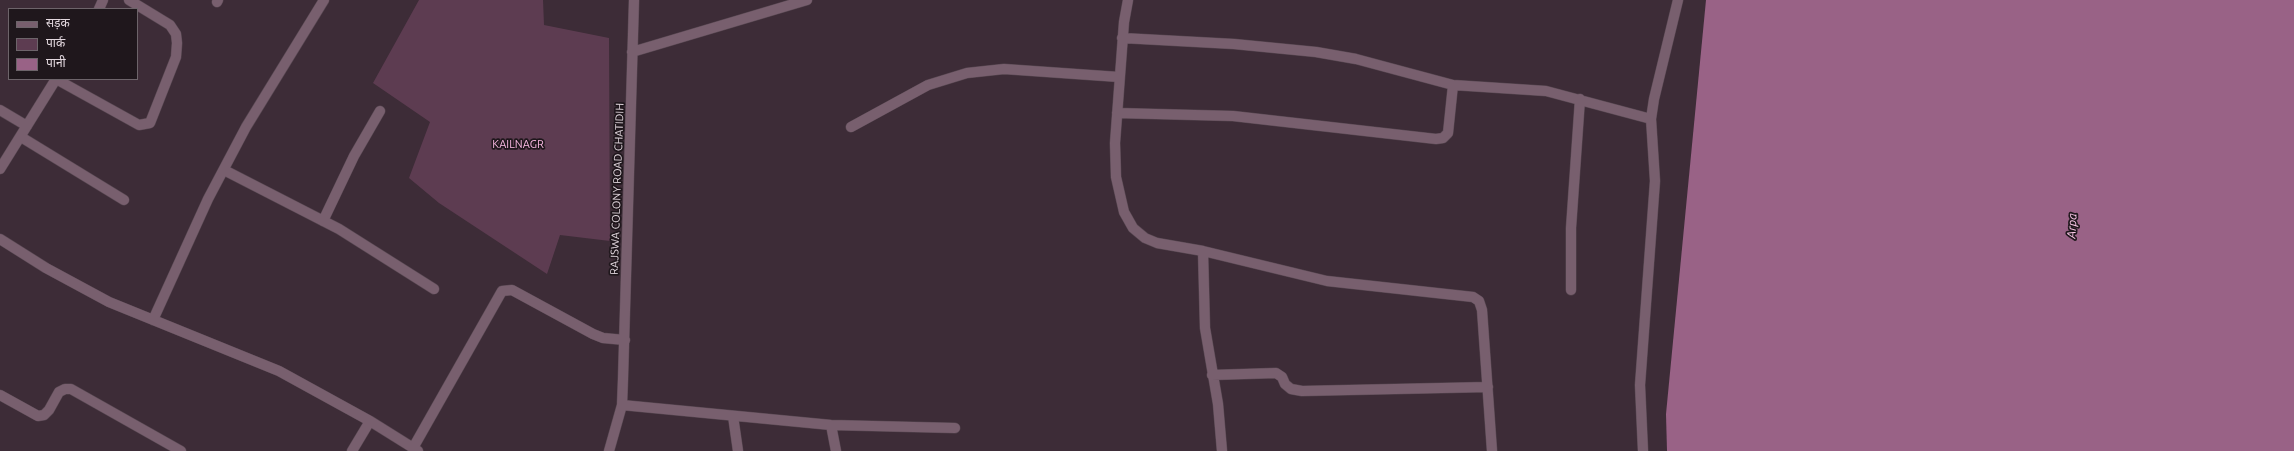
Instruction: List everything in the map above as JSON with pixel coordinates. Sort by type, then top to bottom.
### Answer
[{"type":"street","points":[[58,80],[139,125],[150,123],[176,57],[178,43],[176,34],[170,25],[129,0]]},
{"type":"street","points":[[153,320],[224,170],[257,108],[324,0]]},
{"type":"street","name":"RAJSWA COLONY ROAD CHATIDIH","points":[[609,451],[622,405],[634,0]]},
{"type":"street","points":[[632,52],[807,0]]},
{"type":"street","points":[[1128,0],[1122,38],[1119,77],[1116,177],[1124,212],[1133,228],[1145,238],[1157,243],[1203,251],[1327,281],[1474,297],[1479,301],[1482,310],[1492,451]]},
{"type":"street","points":[[1643,451],[1640,385],[1655,181],[1651,120],[1654,99],[1678,0]]},
{"type":"street","points":[[1122,38],[1234,44],[1316,52],[1356,59],[1453,85],[1546,91],[1651,120]]},
{"type":"street","points":[[850,127],[928,85],[967,73],[1004,69],[1119,77]]},
{"type":"street","points":[[0,169],[55,80]]},
{"type":"street","points":[[1117,114],[1234,116],[1436,139],[1442,138],[1448,133],[1453,85]]},
{"type":"street","points":[[1571,290],[1571,228],[1580,100]]},
{"type":"street","points":[[0,110],[27,126]]},
{"type":"street","points":[[323,221],[380,111]]},
{"type":"street","points":[[21,137],[124,200]]},
{"type":"street","points":[[224,170],[323,221],[434,289]]},
{"type":"street","points":[[0,239],[86,291],[279,371],[370,421],[415,450],[502,291],[512,290],[593,334],[603,338],[624,340]]},
{"type":"street","points":[[1203,251],[1204,328],[1212,374],[1222,451]]},
{"type":"street","points":[[1212,374],[1276,373],[1292,389],[1302,391],[1488,387]]},
{"type":"street","points":[[0,396],[38,416],[49,410],[59,392],[65,389],[71,389],[181,451]]},
{"type":"street","points":[[622,405],[831,425],[955,428]]},
{"type":"street","points":[[733,416],[738,451]]},
{"type":"street","points":[[352,451],[370,421]]},
{"type":"street","points":[[831,425],[836,451]]},
{"type":"green space","name":"KAILNAGR","points":[[419,0],[543,0],[544,25],[609,38],[610,241],[560,235],[547,274],[439,203],[409,178],[430,122],[373,83]]},
{"type":"water","name":"Arpa","points":[[1706,0],[2294,0],[2294,451],[1667,451],[1666,414]]}]
